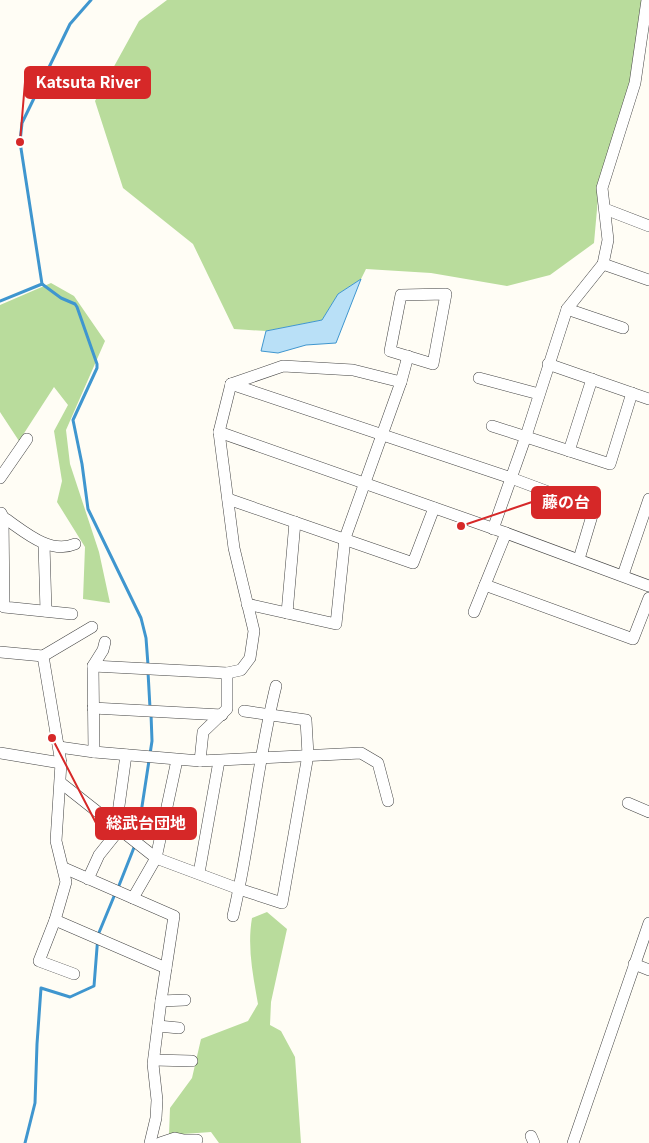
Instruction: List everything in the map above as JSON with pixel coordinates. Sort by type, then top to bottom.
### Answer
[{"type":"street","points":[[494,529],[567,309],[603,264],[608,240],[602,188],[635,83],[647,0]]},
{"type":"street","points":[[605,209],[649,226]]},
{"type":"street","points":[[603,264],[649,280]]},
{"type":"street","points":[[446,294],[433,364],[408,356],[390,351],[401,295],[446,294]]},
{"type":"street","points":[[567,309],[623,328]]},
{"type":"street","points":[[247,604],[336,624],[345,538],[401,382],[408,356]]},
{"type":"street","points":[[548,364],[649,399]]},
{"type":"street","points":[[231,384],[283,366],[353,370],[401,382]]},
{"type":"street","points":[[479,378],[539,394]]},
{"type":"street","points":[[569,451],[592,379]]},
{"type":"street","points":[[93,666],[227,673],[241,670],[250,658],[254,631],[234,548],[219,432],[231,384]]},
{"type":"street","points":[[231,384],[511,478],[594,509],[579,559]]},
{"type":"street","points":[[492,426],[610,464],[632,393]]},
{"type":"street","points":[[219,432],[579,559],[649,586]]},
{"type":"street","points":[[0,478],[27,439]]},
{"type":"street","points":[[228,499],[413,563],[434,508]]},
{"type":"street","points":[[623,575],[649,499]]},
{"type":"street","points":[[2,515],[44,544],[68,547],[76,544]]},
{"type":"street","points":[[2,515],[4,607],[72,614]]},
{"type":"street","points":[[286,613],[295,522]]},
{"type":"street","points":[[474,612],[506,533]]},
{"type":"street","points":[[44,544],[46,611]]},
{"type":"street","points":[[485,586],[633,639],[649,598]]},
{"type":"street","points":[[0,655],[43,656],[92,627]]},
{"type":"street","points":[[94,752],[93,666],[103,650],[105,642]]},
{"type":"street","points":[[43,656],[61,763],[56,841],[66,882],[55,920],[39,961],[74,974]]},
{"type":"street","points":[[200,761],[203,732],[227,709],[227,673]]},
{"type":"street","points":[[233,916],[260,758],[276,686]]},
{"type":"street","points":[[93,708],[222,715]]},
{"type":"street","points":[[61,783],[156,858],[282,903],[308,755],[306,720],[244,711]]},
{"type":"street","points":[[59,747],[94,752],[200,761],[361,753],[378,763],[388,801]]},
{"type":"street","points":[[0,753],[61,763]]},
{"type":"street","points":[[88,879],[99,855],[115,835],[126,755]]},
{"type":"street","points":[[133,898],[156,858],[177,760]]},
{"type":"street","points":[[199,873],[219,761]]},
{"type":"street","points":[[628,802],[649,812]]},
{"type":"street","points":[[64,868],[174,916],[154,1060],[157,1100],[156,1118],[150,1143]]},
{"type":"street","points":[[55,920],[166,968]]},
{"type":"street","points":[[573,1143],[649,923]]},
{"type":"street","points":[[634,964],[649,970]]},
{"type":"street","points":[[161,1000],[185,1000]]},
{"type":"street","points":[[158,1026],[179,1028]]},
{"type":"street","points":[[154,1060],[192,1061]]},
{"type":"street","points":[[160,1143],[175,1138],[197,1140]]},
{"type":"green space","points":[[167,0],[643,0],[630,80],[598,198],[594,243],[550,275],[507,286],[431,273],[366,269],[361,279],[338,294],[322,320],[266,331],[234,329],[193,244],[123,188],[95,101],[139,21]]},
{"type":"green space","points":[[51,283],[74,296],[105,341],[66,430],[70,464],[99,552],[110,603],[83,599],[85,547],[57,502],[62,481],[54,431],[68,405],[54,387],[19,441],[0,412],[0,305]]},
{"type":"green space","points":[[267,912],[287,929],[271,1002],[270,1025],[281,1031],[295,1057],[301,1143],[219,1143],[211,1132],[169,1135],[170,1108],[192,1078],[201,1039],[248,1021],[258,1004],[251,961],[252,918]]},
{"type":"water","points":[[361,279],[336,343],[306,345],[278,353],[261,351],[266,331],[322,320],[338,294]]},
{"type":"waterway","points":[[42,284],[20,142],[22,123],[70,24],[91,0]]},
{"type":"waterway","points":[[42,284],[61,298],[75,304],[97,364],[97,368],[73,420],[82,464],[88,509],[141,618],[146,638],[148,665]]},
{"type":"waterway","points":[[0,301],[42,284]]},
{"type":"waterway","points":[[148,672],[150,708]]},
{"type":"waterway","points":[[137,839],[152,741],[151,714]]},
{"type":"waterway","points":[[118,888],[135,845]]},
{"type":"waterway","points":[[25,1143],[35,1103],[41,988],[70,997],[94,986],[98,935],[115,894]]},
{"type":"place","name":"Katsuta River","points":[[20,142]]},
{"type":"place","name":"藤の台","points":[[461,526]]},
{"type":"place","name":"総武台団地","points":[[52,738]]}]
